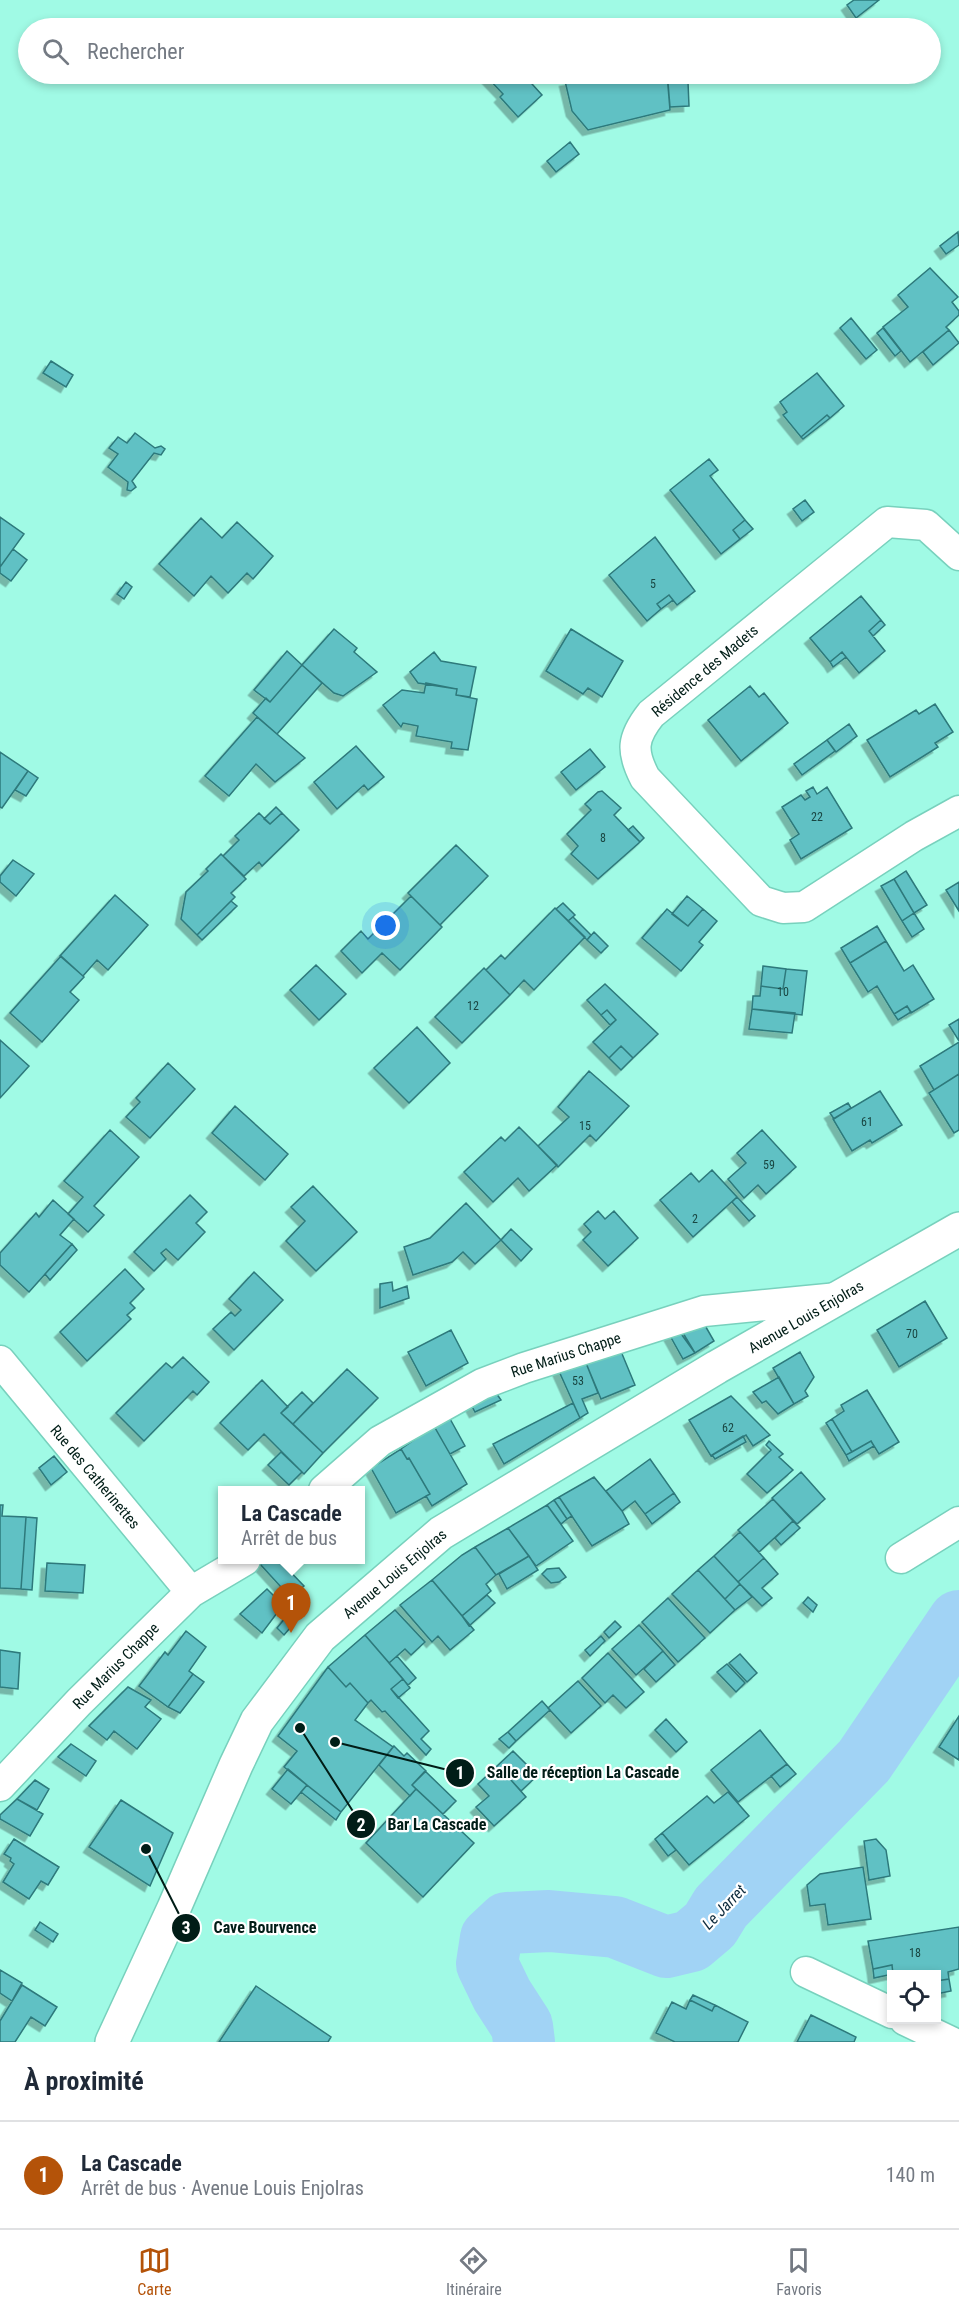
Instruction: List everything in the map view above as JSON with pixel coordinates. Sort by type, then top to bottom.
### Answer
[{"type":"main road","name":"Avenue Louis Enjolras","points":[[112,2042],[257,1721],[320,1638],[441,1533],[717,1367],[959,1229]]},
{"type":"street","name":"Résidence des Madets","points":[[959,555],[927,525],[887,522],[651,714],[640,728],[636,744],[636,759],[645,777],[761,901],[783,908],[804,907],[914,836],[959,811]]},
{"type":"street","name":"Rue Marius Chappe","points":[[330,1486],[380,1441],[482,1384],[503,1376],[704,1311],[838,1298]]},
{"type":"street","name":"Rue des Catherinettes","points":[[0,1361],[190,1592]]},
{"type":"street","points":[[902,1558],[959,1522]]},
{"type":"street","name":"Rue Marius Chappe","points":[[0,1786],[79,1702],[190,1592],[238,1564]]},
{"type":"street","points":[[806,1972],[887,2011]]},
{"type":"street","points":[[915,2024],[951,2042]]},
{"type":"building","points":[[854,0],[879,0],[856,18],[847,5]]},
{"type":"building","points":[[494,84],[532,84],[542,95],[518,117],[500,97],[503,94]]},
{"type":"building","points":[[566,84],[668,84],[670,110],[588,130],[572,111]]},
{"type":"building","points":[[668,84],[688,84],[689,106],[670,107]]},
{"type":"building","points":[[570,142],[579,154],[556,172],[547,161]]},
{"type":"building","points":[[958,232],[959,245],[946,254],[940,246]]},
{"type":"building","points":[[930,268],[958,297],[952,302],[959,311],[959,315],[946,327],[949,330],[910,362],[883,327],[908,307],[898,295]]},
{"type":"building","points":[[851,318],[877,350],[866,359],[840,328]]},
{"type":"building","points":[[883,328],[901,351],[895,356],[877,333]]},
{"type":"building","points":[[949,330],[959,343],[933,365],[923,352]]},
{"type":"building","points":[[51,361],[73,375],[66,387],[43,373]]},
{"type":"building","points":[[817,373],[844,406],[830,418],[827,415],[801,437],[783,415],[787,412],[780,402]]},
{"type":"building","points":[[827,415],[830,418],[803,439],[801,437]]},
{"type":"building","points":[[135,433],[155,448],[161,446],[165,449],[161,455],[154,453],[132,481],[136,487],[131,491],[127,490],[128,482],[108,467],[118,454],[109,448],[118,437],[127,443]]},
{"type":"building","points":[[709,459],[718,470],[710,476],[745,520],[733,530],[740,539],[721,554],[670,490]]},
{"type":"building","points":[[805,500],[814,512],[802,521],[793,509]]},
{"type":"building","points":[[0,517],[24,534],[0,567]]},
{"type":"building","points":[[201,518],[222,538],[237,522],[273,556],[253,579],[247,573],[228,593],[211,576],[194,596],[159,564]]},
{"type":"building","points":[[745,520],[753,529],[740,539],[733,530]]},
{"type":"building","points":[[655,537],[695,591],[677,605],[669,595],[657,604],[661,609],[647,621],[609,575]]},
{"type":"building","points":[[13,549],[27,560],[11,581],[0,573],[0,567]]},
{"type":"building","points":[[126,582],[132,587],[124,599],[117,594]]},
{"type":"building","points":[[669,595],[673,600],[661,609],[657,604]]},
{"type":"building","points":[[861,596],[881,620],[869,631],[885,651],[859,673],[842,652],[830,662],[810,638]]},
{"type":"building","points":[[881,620],[885,625],[873,636],[869,631]]},
{"type":"building","points":[[334,629],[357,648],[354,652],[377,672],[343,696],[334,693],[302,665]]},
{"type":"building","points":[[571,629],[623,661],[602,697],[588,688],[583,694],[546,671]]},
{"type":"building","points":[[287,651],[302,665],[270,702],[254,690]]},
{"type":"building","points":[[434,652],[441,661],[476,667],[470,697],[456,695],[457,689],[418,683],[410,672]]},
{"type":"building","points":[[842,652],[846,657],[833,667],[830,662]]},
{"type":"building","points":[[302,665],[322,683],[277,734],[253,713],[266,698],[270,702]]},
{"type":"building","points":[[426,683],[457,689],[456,695],[477,699],[468,750],[451,748],[452,742],[416,736],[418,726],[403,723],[401,727],[383,705],[402,690],[424,693]]},
{"type":"building","points":[[750,686],[759,697],[764,693],[788,723],[741,761],[708,720]]},
{"type":"building","points":[[935,704],[953,732],[935,743],[938,747],[890,777],[867,740],[916,710],[919,714]]},
{"type":"building","points":[[257,717],[305,758],[275,782],[256,764],[229,796],[205,776]]},
{"type":"building","points":[[849,724],[857,736],[836,752],[827,740]]},
{"type":"building","points":[[827,740],[835,751],[802,775],[794,764]]},
{"type":"building","points":[[356,746],[384,777],[368,790],[364,785],[337,809],[314,782]]},
{"type":"building","points":[[590,749],[605,767],[576,790],[561,772]]},
{"type":"building","points":[[0,752],[28,771],[2,808],[0,807]]},
{"type":"building","points":[[28,771],[38,778],[26,796],[15,790]]},
{"type":"building","points":[[813,787],[817,794],[827,787],[852,828],[801,859],[790,840],[799,834],[782,807],[801,795],[805,800],[810,797],[806,791]]},
{"type":"building","points":[[602,791],[621,808],[614,815],[640,842],[598,879],[571,854],[578,846],[567,834],[591,810],[585,804]]},
{"type":"building","points":[[276,807],[282,813],[270,824],[264,819]]},
{"type":"building","points":[[259,813],[270,824],[282,813],[299,830],[262,866],[259,862],[244,876],[223,856],[239,840],[235,836]]},
{"type":"building","points":[[633,826],[644,838],[640,842],[628,830]]},
{"type":"building","points":[[456,845],[488,876],[440,925],[408,893]]},
{"type":"building","points":[[221,854],[246,879],[231,893],[235,897],[197,935],[181,919],[186,892],[208,871],[206,869]]},
{"type":"building","points":[[13,860],[34,874],[16,896],[0,882],[0,876]]},
{"type":"building","points":[[906,871],[927,905],[914,913],[894,879]]},
{"type":"building","points":[[894,879],[914,913],[902,921],[881,886]]},
{"type":"building","points":[[959,882],[959,911],[946,890]]},
{"type":"building","points":[[115,895],[148,925],[108,970],[97,960],[83,976],[60,956]]},
{"type":"building","points":[[411,896],[442,927],[400,970],[382,953],[362,973],[341,951],[361,931],[368,939]]},
{"type":"building","points":[[687,896],[703,909],[688,926],[672,914]]},
{"type":"building","points":[[231,901],[237,906],[202,940],[197,935]]},
{"type":"building","points":[[563,903],[575,915],[568,921],[556,909]]},
{"type":"building","points":[[555,908],[585,937],[534,990],[524,980],[510,995],[486,970],[501,955],[505,959]]},
{"type":"building","points":[[667,909],[688,926],[703,909],[717,921],[699,942],[703,945],[681,971],[642,938]]},
{"type":"building","points":[[914,913],[924,929],[912,937],[902,921]]},
{"type":"building","points":[[573,917],[591,935],[587,940],[568,921]]},
{"type":"building","points":[[877,926],[886,941],[850,963],[841,948]]},
{"type":"building","points":[[594,932],[608,946],[601,953],[587,940]]},
{"type":"building","points":[[886,941],[904,971],[913,965],[934,999],[911,1013],[907,1006],[894,1014],[877,986],[868,992],[850,963]]},
{"type":"building","points":[[61,956],[84,977],[70,992],[79,1000],[42,1042],[10,1013]]},
{"type":"building","points":[[316,965],[346,994],[319,1020],[290,990]]},
{"type":"building","points":[[763,966],[786,969],[783,989],[761,986]]},
{"type":"building","points":[[484,968],[510,995],[462,1043],[435,1017]]},
{"type":"building","points":[[786,969],[807,971],[802,1015],[752,1009],[753,996],[760,996],[761,986],[783,989]]},
{"type":"building","points":[[605,984],[658,1034],[633,1058],[621,1046],[609,1058],[593,1042],[616,1020],[607,1010],[601,1015],[587,1000]]},
{"type":"building","points":[[907,1006],[911,1012],[898,1020],[894,1014]]},
{"type":"building","points":[[752,1009],[795,1013],[792,1033],[749,1029]]},
{"type":"building","points":[[607,1010],[616,1020],[610,1025],[601,1015]]},
{"type":"building","points":[[959,1019],[959,1041],[949,1025]]},
{"type":"building","points":[[417,1027],[450,1063],[409,1103],[374,1068]]},
{"type":"building","points":[[0,1040],[29,1066],[0,1098]]},
{"type":"building","points":[[959,1042],[959,1074],[934,1090],[920,1066]]},
{"type":"building","points":[[621,1046],[633,1058],[621,1070],[609,1058]]},
{"type":"building","points":[[168,1063],[195,1089],[150,1138],[126,1117],[140,1102],[136,1098]]},
{"type":"building","points":[[589,1071],[629,1106],[596,1141],[590,1135],[558,1167],[538,1146],[569,1117],[558,1107]]},
{"type":"building","points":[[959,1074],[959,1130],[954,1133],[929,1093]]},
{"type":"building","points":[[880,1091],[902,1125],[872,1143],[870,1140],[852,1151],[833,1119]]},
{"type":"building","points":[[848,1103],[851,1108],[834,1119],[830,1113]]},
{"type":"building","points":[[235,1106],[288,1154],[265,1180],[212,1133]]},
{"type":"building","points":[[519,1127],[557,1165],[529,1191],[518,1178],[493,1202],[464,1172],[501,1137],[505,1141]]},
{"type":"building","points":[[110,1130],[139,1157],[94,1206],[104,1215],[88,1232],[68,1214],[83,1197],[64,1181]]},
{"type":"building","points":[[762,1130],[796,1167],[766,1194],[758,1185],[744,1198],[728,1179],[746,1163],[737,1153]]},
{"type":"building","points":[[712,1170],[737,1197],[693,1237],[660,1200],[691,1173],[699,1182]]},
{"type":"building","points":[[313,1186],[357,1232],[316,1271],[286,1241],[305,1221],[291,1207]]},
{"type":"building","points":[[190,1195],[207,1212],[196,1223],[205,1232],[178,1260],[166,1249],[161,1253],[166,1259],[154,1271],[134,1252]]},
{"type":"building","points":[[737,1197],[755,1216],[749,1221],[732,1202]]},
{"type":"building","points":[[53,1200],[74,1219],[60,1235],[72,1244],[29,1292],[0,1265],[0,1253],[36,1213],[39,1217]]},
{"type":"building","points":[[466,1203],[501,1240],[475,1264],[463,1252],[452,1262],[413,1275],[404,1247],[430,1238]]},
{"type":"building","points":[[598,1211],[605,1219],[614,1211],[638,1238],[608,1266],[583,1240],[591,1232],[584,1224]]},
{"type":"building","points":[[511,1229],[532,1249],[521,1261],[501,1240]]},
{"type":"building","points":[[72,1244],[77,1250],[50,1280],[45,1274]]},
{"type":"building","points":[[125,1269],[144,1289],[130,1303],[135,1308],[127,1315],[131,1319],[87,1361],[60,1332]]},
{"type":"building","points":[[254,1272],[283,1300],[234,1350],[213,1329],[231,1312],[235,1316],[241,1310],[229,1299]]},
{"type":"building","points":[[392,1282],[393,1291],[407,1286],[409,1298],[380,1308],[380,1284]]},
{"type":"building","points":[[925,1301],[947,1338],[899,1367],[877,1330]]},
{"type":"building","points":[[703,1322],[714,1341],[695,1353],[683,1333]]},
{"type":"building","points":[[451,1330],[468,1363],[426,1386],[408,1352]]},
{"type":"building","points":[[679,1331],[695,1353],[683,1359],[669,1334]]},
{"type":"building","points":[[620,1349],[635,1385],[601,1399],[586,1363]]},
{"type":"building","points":[[800,1352],[814,1377],[805,1391],[808,1396],[794,1404],[773,1368]]},
{"type":"building","points":[[183,1357],[209,1382],[197,1395],[193,1391],[144,1441],[116,1413],[166,1363],[172,1368]]},
{"type":"building","points":[[586,1363],[598,1393],[582,1399],[588,1413],[580,1418],[558,1369]]},
{"type":"building","points":[[347,1369],[378,1398],[323,1453],[293,1424]]},
{"type":"building","points":[[779,1377],[794,1404],[778,1414],[766,1401],[762,1403],[753,1392]]},
{"type":"building","points":[[262,1380],[288,1407],[281,1413],[323,1453],[304,1474],[264,1434],[248,1450],[220,1423]]},
{"type":"building","points":[[494,1390],[501,1400],[475,1412],[470,1403]]},
{"type":"building","points":[[867,1390],[899,1442],[879,1454],[871,1441],[852,1452],[832,1419],[844,1411],[841,1405]]},
{"type":"building","points":[[302,1392],[313,1403],[293,1424],[281,1413]]},
{"type":"building","points":[[731,1396],[770,1435],[753,1446],[746,1435],[711,1456],[689,1420]]},
{"type":"building","points":[[573,1403],[580,1418],[504,1464],[493,1444]]},
{"type":"building","points":[[449,1417],[465,1446],[450,1454],[434,1426]]},
{"type":"building","points":[[832,1419],[852,1452],[846,1455],[826,1423]]},
{"type":"building","points":[[434,1426],[467,1484],[432,1506],[426,1496],[430,1494],[409,1458],[407,1459],[401,1449]]},
{"type":"building","points":[[743,1436],[746,1442],[715,1459],[712,1455]]},
{"type":"building","points":[[769,1441],[783,1454],[779,1457],[793,1470],[767,1493],[747,1474],[771,1450],[766,1445]]},
{"type":"building","points":[[871,1441],[874,1446],[849,1461],[846,1455]]},
{"type":"building","points":[[401,1449],[407,1459],[409,1458],[430,1494],[396,1513],[371,1468]]},
{"type":"building","points":[[281,1452],[302,1472],[289,1485],[268,1465]]},
{"type":"building","points":[[54,1456],[67,1472],[51,1485],[39,1468]]},
{"type":"building","points":[[650,1459],[674,1493],[645,1514],[635,1501],[622,1511],[606,1491]]},
{"type":"building","points":[[801,1472],[825,1499],[797,1524],[772,1498]]},
{"type":"building","points":[[594,1477],[622,1511],[629,1524],[592,1546],[559,1497]]},
{"type":"building","points":[[674,1493],[680,1502],[652,1524],[645,1514]]},
{"type":"building","points":[[559,1497],[572,1516],[567,1519],[554,1500]]},
{"type":"building","points":[[773,1499],[793,1521],[759,1552],[738,1530]]},
{"type":"building","points":[[554,1500],[567,1519],[561,1524],[547,1505]]},
{"type":"building","points":[[0,1505],[3,1505],[2,1516],[26,1517],[21,1589],[0,1588]]},
{"type":"building","points":[[547,1505],[573,1541],[536,1566],[508,1528]]},
{"type":"building","points":[[26,1517],[37,1518],[32,1590],[21,1589]]},
{"type":"building","points":[[793,1521],[800,1528],[781,1545],[775,1538]]},
{"type":"building","points":[[508,1528],[529,1556],[496,1575],[475,1547]]},
{"type":"building","points":[[740,1532],[764,1558],[738,1582],[714,1556]]},
{"type":"building","points":[[475,1547],[496,1575],[486,1584],[491,1591],[462,1616],[432,1580]]},
{"type":"building","points":[[529,1556],[538,1570],[507,1589],[499,1574]]},
{"type":"building","points":[[714,1556],[740,1584],[725,1599],[698,1570]]},
{"type":"building","points":[[764,1558],[778,1574],[762,1588],[772,1598],[762,1606],[738,1582]]},
{"type":"building","points":[[47,1563],[85,1565],[83,1593],[45,1591]]},
{"type":"building","points":[[260,1564],[283,1564],[304,1586],[291,1598]]},
{"type":"building","points":[[559,1568],[566,1577],[559,1582],[551,1583],[542,1574],[547,1569]]},
{"type":"building","points":[[698,1570],[735,1610],[710,1633],[672,1594]]},
{"type":"building","points":[[432,1580],[474,1630],[450,1650],[438,1636],[432,1642],[400,1605]]},
{"type":"building","points":[[740,1584],[752,1597],[735,1610],[725,1599]]},
{"type":"building","points":[[267,1589],[283,1605],[262,1633],[240,1614]]},
{"type":"building","points":[[487,1595],[495,1603],[469,1626],[462,1616]]},
{"type":"building","points":[[808,1597],[817,1605],[813,1612],[803,1603]]},
{"type":"building","points":[[668,1598],[705,1638],[678,1662],[642,1622]]},
{"type":"building","points":[[395,1610],[425,1642],[411,1655],[405,1649],[389,1663],[365,1635]]},
{"type":"building","points":[[290,1612],[297,1620],[284,1635],[277,1628]]},
{"type":"building","points":[[615,1621],[621,1627],[609,1638],[604,1632]]},
{"type":"building","points":[[639,1625],[663,1651],[636,1675],[612,1649]]},
{"type":"building","points":[[186,1631],[206,1647],[189,1671],[193,1674],[168,1707],[139,1686],[165,1652],[168,1655]]},
{"type":"building","points":[[365,1635],[403,1679],[391,1689],[429,1731],[421,1739],[431,1749],[426,1755],[385,1711],[382,1712],[371,1700],[368,1703],[350,1683],[346,1687],[328,1667]]},
{"type":"building","points":[[601,1636],[605,1641],[590,1656],[585,1650]]},
{"type":"building","points":[[0,1650],[20,1653],[18,1689],[0,1687]]},
{"type":"building","points":[[663,1651],[675,1665],[656,1682],[644,1669]]},
{"type":"building","points":[[608,1653],[644,1692],[626,1708],[613,1695],[605,1703],[582,1678]]},
{"type":"building","points":[[740,1654],[757,1673],[747,1682],[729,1663]]},
{"type":"building","points":[[397,1656],[416,1678],[408,1685],[389,1663]]},
{"type":"building","points":[[727,1664],[745,1683],[736,1692],[717,1672]]},
{"type":"building","points":[[328,1667],[346,1687],[350,1683],[368,1703],[355,1720],[393,1747],[341,1812],[284,1767],[297,1751],[278,1736]]},
{"type":"building","points":[[193,1674],[204,1682],[180,1713],[168,1707]]},
{"type":"building","points":[[403,1679],[410,1688],[398,1698],[391,1689]]},
{"type":"building","points":[[578,1681],[601,1706],[571,1733],[548,1708]]},
{"type":"building","points":[[128,1687],[151,1700],[145,1707],[161,1719],[137,1749],[114,1731],[107,1740],[89,1726]]},
{"type":"building","points":[[542,1701],[550,1710],[516,1741],[508,1732]]},
{"type":"building","points":[[959,1716],[959,1760],[939,1747]]},
{"type":"building","points":[[666,1719],[687,1742],[676,1752],[655,1730]]},
{"type":"building","points":[[760,1730],[787,1764],[738,1802],[711,1770]]},
{"type":"building","points":[[508,1732],[516,1741],[509,1748],[499,1739]]},
{"type":"building","points":[[71,1744],[96,1761],[86,1776],[58,1757]]},
{"type":"building","points":[[394,1746],[404,1756],[407,1753],[426,1771],[412,1785],[416,1789],[410,1796],[379,1765]]},
{"type":"building","points":[[513,1751],[528,1766],[511,1780],[526,1797],[494,1826],[476,1807],[489,1796],[478,1784]]},
{"type":"building","points":[[787,1764],[796,1774],[780,1787],[771,1776]]},
{"type":"building","points":[[528,1766],[536,1777],[521,1791],[511,1780]]},
{"type":"building","points":[[288,1769],[307,1785],[291,1804],[272,1789]]},
{"type":"building","points":[[425,1771],[456,1801],[443,1814],[412,1785]]},
{"type":"building","points":[[35,1780],[49,1789],[37,1810],[17,1799]]},
{"type":"building","points":[[307,1785],[341,1812],[336,1820],[301,1792]]},
{"type":"building","points":[[416,1789],[474,1843],[423,1897],[366,1843]]},
{"type":"building","points":[[728,1792],[749,1816],[689,1865],[662,1833],[707,1796],[714,1803]]},
{"type":"building","points":[[17,1799],[43,1814],[30,1836],[0,1819],[0,1815]]},
{"type":"building","points":[[121,1800],[173,1833],[150,1886],[89,1847]]},
{"type":"building","points":[[662,1833],[676,1850],[668,1856],[655,1839]]},
{"type":"building","points":[[14,1839],[59,1867],[48,1885],[41,1881],[29,1899],[3,1882],[14,1864],[10,1861],[11,1858],[4,1854]]},
{"type":"building","points":[[876,1839],[886,1850],[890,1876],[869,1880],[864,1841]]},
{"type":"building","points":[[863,1867],[871,1919],[828,1925],[825,1904],[810,1906],[807,1885],[820,1874]]},
{"type":"building","points":[[40,1922],[58,1934],[53,1942],[35,1930]]},
{"type":"building","points":[[959,1927],[959,1969],[948,1972],[949,1979],[941,1980],[941,1970],[893,1970],[892,1965],[873,1969],[868,1941]]},
{"type":"building","points":[[892,1965],[893,1970],[887,1970],[887,1975],[874,1978],[873,1969]]},
{"type":"building","points":[[0,1970],[22,1983],[12,2001],[0,1993]]},
{"type":"building","points":[[949,1979],[951,1991],[941,1993],[941,1980]]},
{"type":"building","points":[[22,1985],[57,2007],[45,2026],[31,2017],[15,2042],[0,2042],[0,2021]]},
{"type":"building","points":[[256,1986],[331,2037],[328,2042],[219,2042]]},
{"type":"building","points":[[693,1995],[715,2005],[712,2011],[690,2000]]},
{"type":"building","points":[[690,2000],[712,2011],[715,2005],[748,2022],[738,2042],[675,2042],[656,2033],[672,2002],[686,2009]]},
{"type":"building","points":[[811,2015],[856,2037],[854,2042],[797,2042]]},
{"type":"waterway","name":"Le Jarret","points":[[524,2042],[522,2026],[502,1995],[487,1964],[491,1938],[507,1923],[549,1921],[615,1927],[666,1947],[691,1941],[710,1925],[721,1907],[864,1761],[959,1621]]},
{"type":"place","name":"La Cascade","points":[[291,1633]]},
{"type":"place","name":"Bar La Cascade","points":[[300,1728]]},
{"type":"place","name":"Salle de réception La Cascade","points":[[335,1742]]},
{"type":"place","name":"Cave Bourvence","points":[[146,1849]]}]
